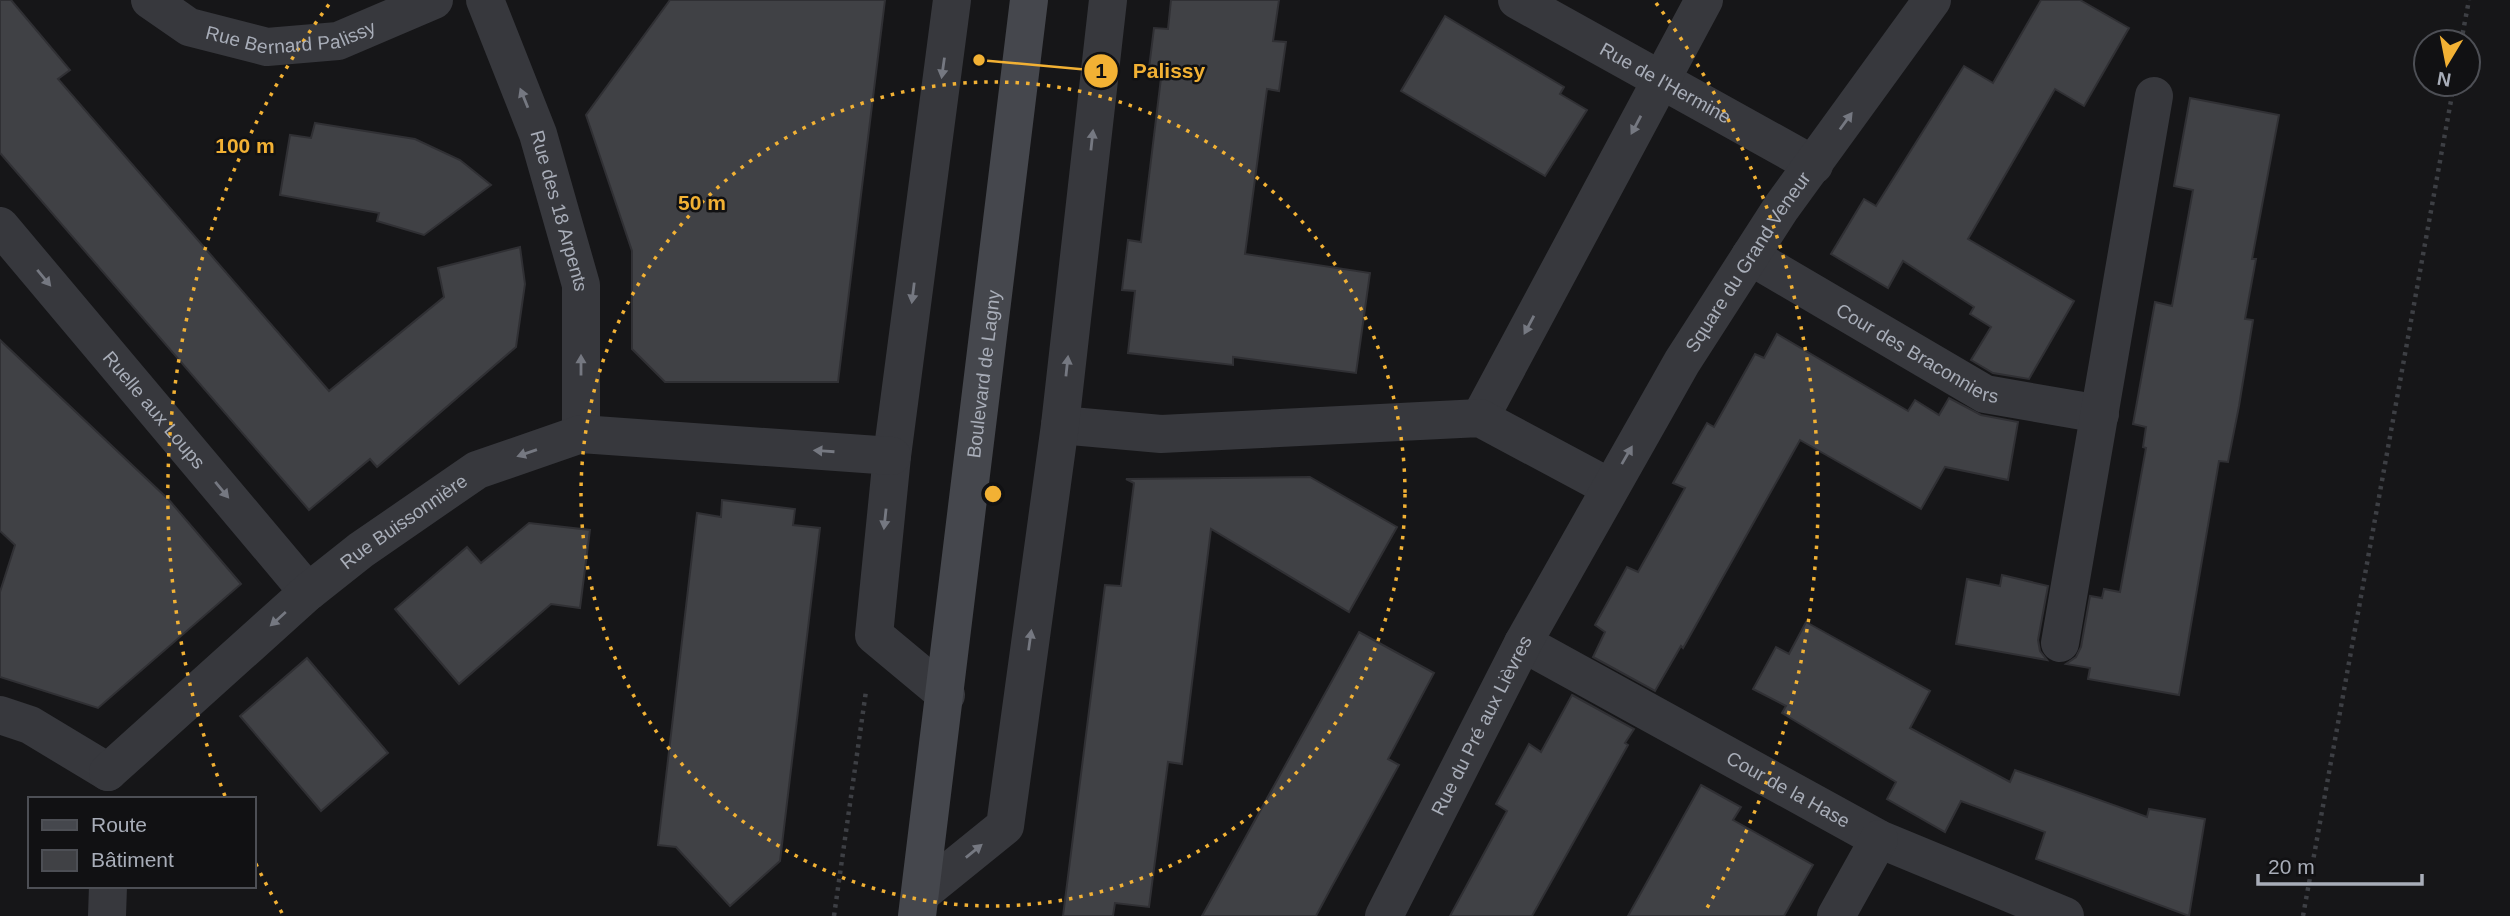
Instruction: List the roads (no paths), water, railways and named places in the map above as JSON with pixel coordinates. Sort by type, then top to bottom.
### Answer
[{"type":"main road","name":"Boulevard de Lagny","points":[[919,905],[1029,0]]},
{"type":"street","name":"Rue Bernard Palissy","points":[[150,0],[189,27],[267,47],[338,41],[434,0]]},
{"type":"street","name":"Rue des 18 Arpents","points":[[485,0],[538,134],[581,285],[581,434]]},
{"type":"street","points":[[946,695],[874,635],[892,456],[952,0]]},
{"type":"street","points":[[919,905],[1005,826],[1060,425],[1108,0]]},
{"type":"street","name":"Rue de l'Hermine","points":[[1517,0],[1814,165]]},
{"type":"street","points":[[1480,418],[1704,0]]},
{"type":"street","name":"Square du Grand Veneur","points":[[1584,537],[1609,487],[1682,362],[1750,256],[1932,0]]},
{"type":"street","points":[[2060,643],[2154,96]]},
{"type":"street","name":"Ruelle aux Loups","points":[[0,226],[308,592]]},
{"type":"street","name":"Cour des Braconniers","points":[[1750,256],[1985,394],[2100,414]]},
{"type":"street","points":[[1060,425],[1161,434],[1480,418],[1609,487]]},
{"type":"street","name":"Rue Buissonnière","points":[[0,715],[30,725],[108,785],[308,592],[361,550],[477,470],[581,434],[892,456]]},
{"type":"street","name":"Rue du Pré aux Lièvres","points":[[1384,916],[1523,643],[1584,537]]},
{"type":"street","name":"Cour de la Hase","points":[[1523,643],[1879,839],[2065,916]]},
{"type":"street","points":[[1836,916],[1879,839]]},
{"type":"street","points":[[107,916],[108,888]]},
{"type":"place","name":"Palissy","points":[[979,60]]}]
